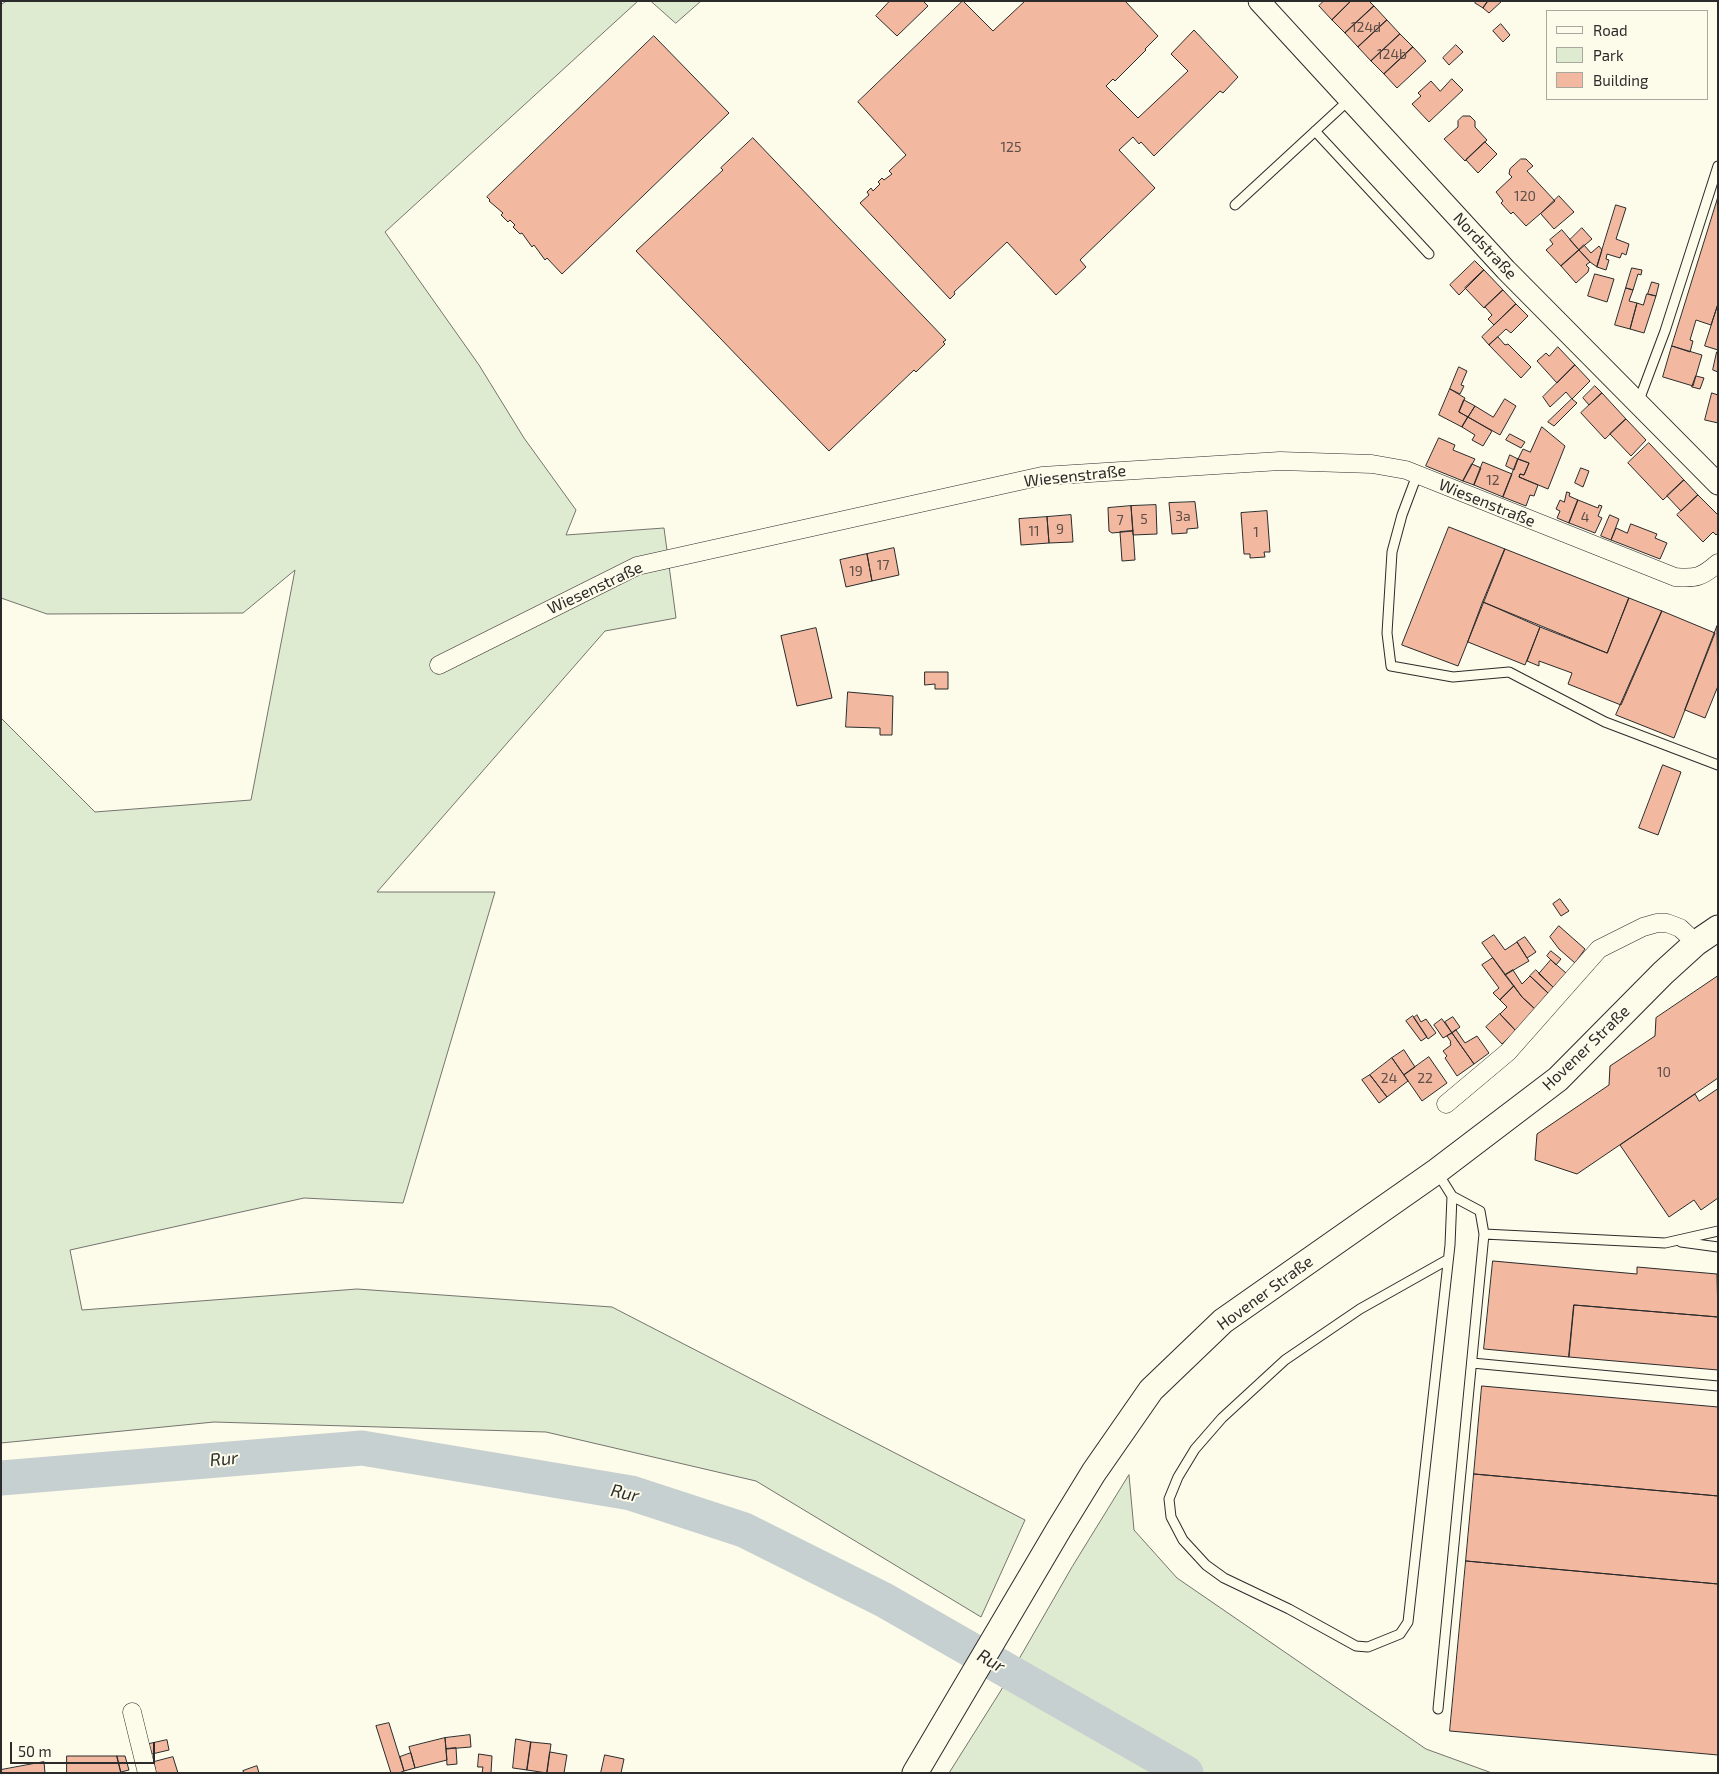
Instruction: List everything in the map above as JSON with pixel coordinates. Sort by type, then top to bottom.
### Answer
[{"type":"main road","name":"Hovener Straße","points":[[915,1773],[1094,1472],[1151,1390],[1223,1321],[1437,1171],[1558,1078],[1663,973],[1696,943],[1718,928]]},
{"type":"street","name":"Nordstraße","points":[[1259,1],[1506,270],[1718,484]]},
{"type":"street","name":"Wiesenstraße","points":[[439,665],[637,566],[1042,476],[1280,461],[1372,464],[1406,470],[1675,577],[1689,579],[1703,576],[1718,563]]},
{"type":"street","points":[[1446,1104],[1508,1052],[1599,949],[1643,927],[1667,923],[1680,928],[1696,943]]},
{"type":"street","points":[[132,1712],[147,1773]]},
{"type":"lane","points":[[1235,205],[1350,99]]},
{"type":"lane","points":[[1315,131],[1429,254]]},
{"type":"lane","points":[[1638,404],[1665,331],[1718,166]]},
{"type":"lane","points":[[1418,475],[1402,515],[1392,552],[1387,633],[1391,666],[1454,677],[1509,672],[1605,722],[1718,765]]},
{"type":"lane","points":[[1437,1171],[1452,1196],[1480,1211],[1484,1234],[1438,1708]]},
{"type":"lane","points":[[1447,1260],[1360,1309],[1285,1360],[1222,1418],[1195,1449],[1178,1477],[1169,1499],[1171,1517],[1183,1540],[1206,1565],[1224,1578],[1289,1609],[1356,1646],[1368,1647],[1400,1634],[1408,1622],[1450,1245],[1452,1196]]},
{"type":"lane","points":[[1484,1234],[1665,1243],[1718,1231]]},
{"type":"lane","points":[[1674,1241],[1718,1247]]},
{"type":"lane","points":[[1472,1363],[1718,1386]]},
{"type":"green space","points":[[7,1],[638,1],[385,232],[479,365],[524,438],[576,510],[566,535],[664,528],[676,618],[605,631],[377,892],[495,892],[403,1203],[304,1198],[70,1250],[82,1310],[357,1289],[612,1307],[1025,1520],[981,1617],[756,1481],[546,1432],[214,1422],[1,1443],[1,718],[95,812],[251,800],[295,570],[243,613],[47,614],[1,598],[1,5]]},
{"type":"green space","points":[[651,1],[701,1],[676,23]]},
{"type":"green space","points":[[1129,1475],[1134,1530],[1177,1578],[1426,1749],[1492,1773],[949,1773],[1000,1692],[1072,1567]]},
{"type":"building","points":[[890,1],[923,1],[928,6],[897,36],[876,16]]},
{"type":"building","points":[[963,1],[993,31],[1025,1],[1125,1],[1158,36],[1115,81],[1113,79],[1106,86],[1138,118],[1188,71],[1171,54],[1194,30],[1238,77],[1223,93],[1220,91],[1154,156],[1141,142],[1139,144],[1133,137],[1119,150],[1155,188],[1080,260],[1086,267],[1056,295],[1007,242],[954,292],[955,294],[950,299],[860,203],[869,195],[867,192],[871,188],[873,191],[880,184],[878,182],[882,178],[884,180],[892,174],[889,171],[906,155],[858,102]]},
{"type":"building","points":[[1324,1],[1351,1],[1332,20],[1319,6]]},
{"type":"building","points":[[1351,1],[1369,1],[1374,6],[1345,33],[1332,20]]},
{"type":"building","points":[[1477,1],[1488,1],[1483,8],[1475,3]]},
{"type":"building","points":[[1488,1],[1502,1],[1489,13],[1483,8]]},
{"type":"building","points":[[1374,6],[1387,20],[1358,47],[1345,33]]},
{"type":"building","points":[[1387,20],[1400,34],[1371,61],[1358,47]]},
{"type":"building","points":[[1501,24],[1510,35],[1503,42],[1493,31]]},
{"type":"building","points":[[1400,34],[1413,47],[1384,74],[1371,61]]},
{"type":"building","points":[[654,36],[729,113],[562,274],[547,258],[545,260],[534,245],[532,247],[522,233],[520,234],[513,227],[515,225],[510,220],[508,222],[501,215],[503,213],[487,197]]},
{"type":"building","points":[[1456,45],[1463,52],[1449,65],[1443,58]]},
{"type":"building","points":[[1413,47],[1426,61],[1397,88],[1384,74]]},
{"type":"building","points":[[1452,79],[1463,90],[1429,122],[1412,104],[1421,96],[1418,93],[1431,81],[1440,91]]},
{"type":"building","points":[[1463,116],[1470,116],[1475,121],[1475,127],[1487,140],[1465,161],[1444,139],[1458,127],[1458,121]]},
{"type":"building","points":[[753,138],[946,340],[943,342],[945,344],[916,372],[914,370],[829,451],[636,251],[723,170],[721,168]]},
{"type":"building","points":[[1485,142],[1497,154],[1478,173],[1466,160]]},
{"type":"building","points":[[1521,159],[1526,159],[1533,166],[1527,171],[1555,201],[1526,226],[1513,212],[1511,214],[1501,203],[1503,201],[1496,192],[1512,177],[1509,174],[1510,169]]},
{"type":"building","points":[[1559,196],[1574,212],[1554,229],[1541,214]]},
{"type":"building","points":[[1718,197],[1718,304],[1711,325],[1696,320],[1690,340],[1693,341],[1690,352],[1672,346]]},
{"type":"building","points":[[1616,205],[1626,208],[1616,239],[1629,244],[1626,255],[1622,253],[1620,258],[1607,254],[1606,259],[1609,260],[1606,270],[1597,267]]},
{"type":"building","points":[[1582,228],[1592,239],[1579,250],[1570,240]]},
{"type":"building","points":[[1562,230],[1579,250],[1561,266],[1546,250],[1553,244],[1550,240]]},
{"type":"building","points":[[1584,245],[1591,253],[1599,246],[1602,250],[1597,267],[1579,250]]},
{"type":"building","points":[[1579,250],[1590,262],[1586,265],[1589,268],[1588,272],[1576,283],[1561,266]]},
{"type":"building","points":[[1475,261],[1484,270],[1459,295],[1450,285]]},
{"type":"building","points":[[1632,268],[1642,270],[1641,275],[1638,274],[1633,290],[1626,288]]},
{"type":"building","points":[[1484,270],[1503,290],[1484,308],[1465,288]]},
{"type":"building","points":[[1595,274],[1614,279],[1607,302],[1588,296]]},
{"type":"building","points":[[1652,282],[1659,284],[1656,296],[1648,294]]},
{"type":"building","points":[[1626,288],[1633,290],[1629,301],[1637,303],[1630,329],[1615,325]]},
{"type":"building","points":[[1503,290],[1516,304],[1494,325],[1488,319],[1492,315],[1485,307]]},
{"type":"building","points":[[1647,294],[1656,296],[1644,333],[1630,329],[1637,303],[1643,305]]},
{"type":"building","points":[[1516,304],[1528,316],[1511,333],[1506,329],[1489,345],[1482,337]]},
{"type":"building","points":[[1718,304],[1718,350],[1705,346]]},
{"type":"building","points":[[1498,337],[1505,345],[1508,344],[1531,367],[1521,378],[1489,345]]},
{"type":"building","points":[[1672,346],[1702,355],[1693,386],[1663,377]]},
{"type":"building","points":[[1558,347],[1575,365],[1557,383],[1537,361],[1546,353],[1549,356]]},
{"type":"building","points":[[1718,352],[1718,372],[1713,370]]},
{"type":"building","points":[[1575,365],[1590,381],[1572,399],[1566,392],[1550,407],[1543,397]]},
{"type":"building","points":[[1459,367],[1467,371],[1461,385],[1464,386],[1460,394],[1450,389]]},
{"type":"building","points":[[1696,376],[1704,378],[1700,389],[1692,387]]},
{"type":"building","points":[[1595,386],[1602,393],[1589,405],[1583,398]]},
{"type":"building","points":[[1450,389],[1465,398],[1459,412],[1468,417],[1462,427],[1439,415]]},
{"type":"building","points":[[1602,393],[1626,419],[1605,439],[1581,413]]},
{"type":"building","points":[[1712,393],[1718,395],[1718,423],[1705,420]]},
{"type":"building","points":[[1505,399],[1516,406],[1500,435],[1468,417],[1475,406],[1493,417]]},
{"type":"building","points":[[1572,399],[1577,403],[1554,426],[1548,422]]},
{"type":"building","points":[[1464,400],[1475,406],[1468,417],[1459,412]]},
{"type":"building","points":[[1468,417],[1492,431],[1483,446],[1472,440],[1475,435],[1462,427]]},
{"type":"building","points":[[1626,419],[1646,440],[1631,456],[1610,434]]},
{"type":"building","points":[[1542,427],[1565,446],[1548,489],[1519,477],[1520,474],[1524,475],[1529,463],[1518,459],[1523,449],[1530,452]]},
{"type":"building","points":[[1510,434],[1525,442],[1521,448],[1506,440]]},
{"type":"building","points":[[1439,438],[1455,445],[1453,450],[1475,459],[1463,481],[1426,466]]},
{"type":"building","points":[[1649,443],[1684,480],[1663,500],[1628,463]]},
{"type":"building","points":[[1510,455],[1518,459],[1514,470],[1506,466]]},
{"type":"building","points":[[1518,459],[1529,463],[1524,475],[1520,474],[1519,477],[1538,485],[1534,496],[1530,495],[1526,506],[1503,497]]},
{"type":"building","points":[[1483,462],[1512,474],[1503,497],[1474,485]]},
{"type":"building","points":[[1472,464],[1481,468],[1474,485],[1463,481]]},
{"type":"building","points":[[1581,468],[1589,471],[1583,487],[1575,483]]},
{"type":"building","points":[[1684,480],[1698,495],[1681,511],[1667,496]]},
{"type":"building","points":[[1567,492],[1570,493],[1569,496],[1578,500],[1569,523],[1557,518],[1560,511],[1556,509],[1560,500],[1564,502]]},
{"type":"building","points":[[1698,495],[1718,515],[1718,533],[1716,535],[1713,532],[1703,542],[1677,515]]},
{"type":"building","points":[[1578,500],[1598,508],[1599,505],[1602,506],[1598,516],[1602,518],[1595,533],[1569,523]]},
{"type":"building","points":[[1195,502],[1198,528],[1187,529],[1187,533],[1172,534],[1169,503]]},
{"type":"building","points":[[1156,505],[1157,534],[1133,535],[1131,506]]},
{"type":"building","points":[[1131,506],[1133,531],[1112,533],[1109,531],[1108,508]]},
{"type":"building","points":[[1267,511],[1270,552],[1264,552],[1265,557],[1250,558],[1250,554],[1244,554],[1241,513]]},
{"type":"building","points":[[1071,515],[1073,542],[1049,543],[1047,517]]},
{"type":"building","points":[[1610,515],[1619,519],[1611,540],[1601,536]]},
{"type":"building","points":[[1047,517],[1049,543],[1021,545],[1019,519]]},
{"type":"building","points":[[1631,524],[1657,534],[1655,538],[1667,543],[1660,559],[1611,540],[1616,528],[1627,533]]},
{"type":"building","points":[[1449,527],[1505,549],[1458,666],[1402,645]]},
{"type":"building","points":[[1133,531],[1135,560],[1122,561],[1120,532]]},
{"type":"building","points":[[894,548],[899,575],[872,581],[867,554]]},
{"type":"building","points":[[1505,549],[1629,598],[1607,653],[1483,602]]},
{"type":"building","points":[[867,554],[872,581],[846,587],[840,560]]},
{"type":"building","points":[[1629,598],[1662,611],[1621,705],[1568,684],[1572,673],[1539,661],[1539,666],[1527,661],[1540,627],[1607,653]]},
{"type":"building","points":[[1483,602],[1540,627],[1525,665],[1468,642]]},
{"type":"building","points":[[1662,611],[1715,633],[1674,738],[1616,715]]},
{"type":"building","points":[[1717,626],[1718,686],[1705,718],[1685,710]]},
{"type":"building","points":[[816,628],[832,698],[797,706],[781,636]]},
{"type":"building","points":[[925,672],[948,672],[948,689],[935,689],[935,684],[925,685]]},
{"type":"building","points":[[848,692],[893,696],[892,735],[880,735],[880,728],[846,727]]},
{"type":"building","points":[[1663,765],[1681,772],[1658,835],[1639,828]]},
{"type":"building","points":[[1560,899],[1569,911],[1561,916],[1553,904]]},
{"type":"building","points":[[1559,926],[1585,949],[1575,963],[1559,949],[1550,937]]},
{"type":"building","points":[[1494,935],[1505,950],[1517,942],[1529,961],[1505,975],[1482,943]]},
{"type":"building","points":[[1525,937],[1536,952],[1527,958],[1517,942]]},
{"type":"building","points":[[1551,951],[1561,959],[1556,965],[1547,956]]},
{"type":"building","points":[[1493,958],[1514,986],[1500,1000],[1493,993],[1499,988],[1482,965]]},
{"type":"building","points":[[1551,960],[1566,973],[1554,988],[1539,974]]},
{"type":"building","points":[[1513,970],[1522,984],[1530,976],[1548,993],[1535,1009],[1522,997],[1505,975]]},
{"type":"building","points":[[1536,970],[1554,988],[1548,993],[1530,976]]},
{"type":"building","points":[[1718,976],[1718,1078],[1577,1174],[1535,1160],[1537,1134],[1609,1085],[1610,1066],[1655,1036],[1656,1018]]},
{"type":"building","points":[[1514,986],[1522,997],[1535,1009],[1516,1031],[1500,1014],[1507,1007],[1500,1000]]},
{"type":"building","points":[[1500,1014],[1516,1031],[1502,1044],[1486,1027]]},
{"type":"building","points":[[1417,1015],[1421,1022],[1426,1019],[1436,1033],[1428,1039],[1414,1018]]},
{"type":"building","points":[[1413,1016],[1427,1037],[1421,1041],[1406,1021]]},
{"type":"building","points":[[1453,1017],[1460,1027],[1452,1033],[1445,1022]]},
{"type":"building","points":[[1442,1019],[1452,1033],[1443,1038],[1434,1025]]},
{"type":"building","points":[[1456,1030],[1465,1043],[1477,1036],[1489,1053],[1474,1064],[1452,1033]]},
{"type":"building","points":[[1452,1033],[1474,1064],[1457,1076],[1445,1058],[1447,1056],[1443,1051],[1451,1045],[1447,1036]]},
{"type":"building","points":[[1404,1050],[1415,1067],[1404,1075],[1392,1058]]},
{"type":"building","points":[[1429,1057],[1447,1083],[1422,1101],[1404,1075]]},
{"type":"building","points":[[1392,1058],[1408,1081],[1387,1097],[1370,1075]]},
{"type":"building","points":[[1370,1075],[1387,1097],[1379,1103],[1362,1080]]},
{"type":"building","points":[[1718,1089],[1718,1198],[1701,1210],[1694,1200],[1669,1217],[1620,1145],[1695,1094],[1699,1101]]},
{"type":"building","points":[[1493,1261],[1637,1274],[1637,1267],[1717,1274],[1718,1317],[1574,1305],[1569,1357],[1484,1349]]},
{"type":"building","points":[[1574,1305],[1718,1317],[1718,1370],[1569,1357]]},
{"type":"building","points":[[1482,1386],[1718,1407],[1718,1496],[1474,1474]]},
{"type":"building","points":[[1474,1474],[1718,1496],[1718,1584],[1466,1561]]},
{"type":"building","points":[[1466,1561],[1718,1584],[1718,1755],[1450,1731]]},
{"type":"building","points":[[389,1723],[404,1771],[399,1773],[391,1773],[376,1726]]},
{"type":"building","points":[[470,1735],[471,1747],[446,1749],[445,1738]]},
{"type":"building","points":[[445,1738],[447,1760],[415,1768],[409,1747]]},
{"type":"building","points":[[516,1739],[531,1742],[527,1770],[513,1768]]},
{"type":"building","points":[[167,1740],[169,1750],[152,1754],[149,1744]]},
{"type":"building","points":[[531,1742],[551,1744],[547,1773],[527,1770]]},
{"type":"building","points":[[456,1748],[457,1764],[447,1765],[446,1749]]},
{"type":"building","points":[[550,1752],[567,1755],[564,1773],[547,1773]]},
{"type":"building","points":[[411,1753],[415,1768],[404,1771],[400,1757]]},
{"type":"building","points":[[479,1754],[492,1756],[491,1773],[482,1773],[483,1767],[478,1767]]},
{"type":"building","points":[[605,1755],[624,1759],[621,1773],[601,1773]]},
{"type":"building","points":[[67,1756],[117,1756],[121,1773],[67,1773]]},
{"type":"building","points":[[117,1756],[125,1756],[129,1770],[121,1772]]},
{"type":"building","points":[[173,1757],[178,1773],[156,1773],[154,1762]]},
{"type":"building","points":[[44,1762],[45,1773],[1,1773],[1,1770]]},
{"type":"building","points":[[257,1766],[259,1773],[244,1773],[243,1771]]},
{"type":"waterway","name":"Rur","points":[[1,1478],[362,1448],[631,1493],[744,1530],[884,1600],[1186,1773]]}]
